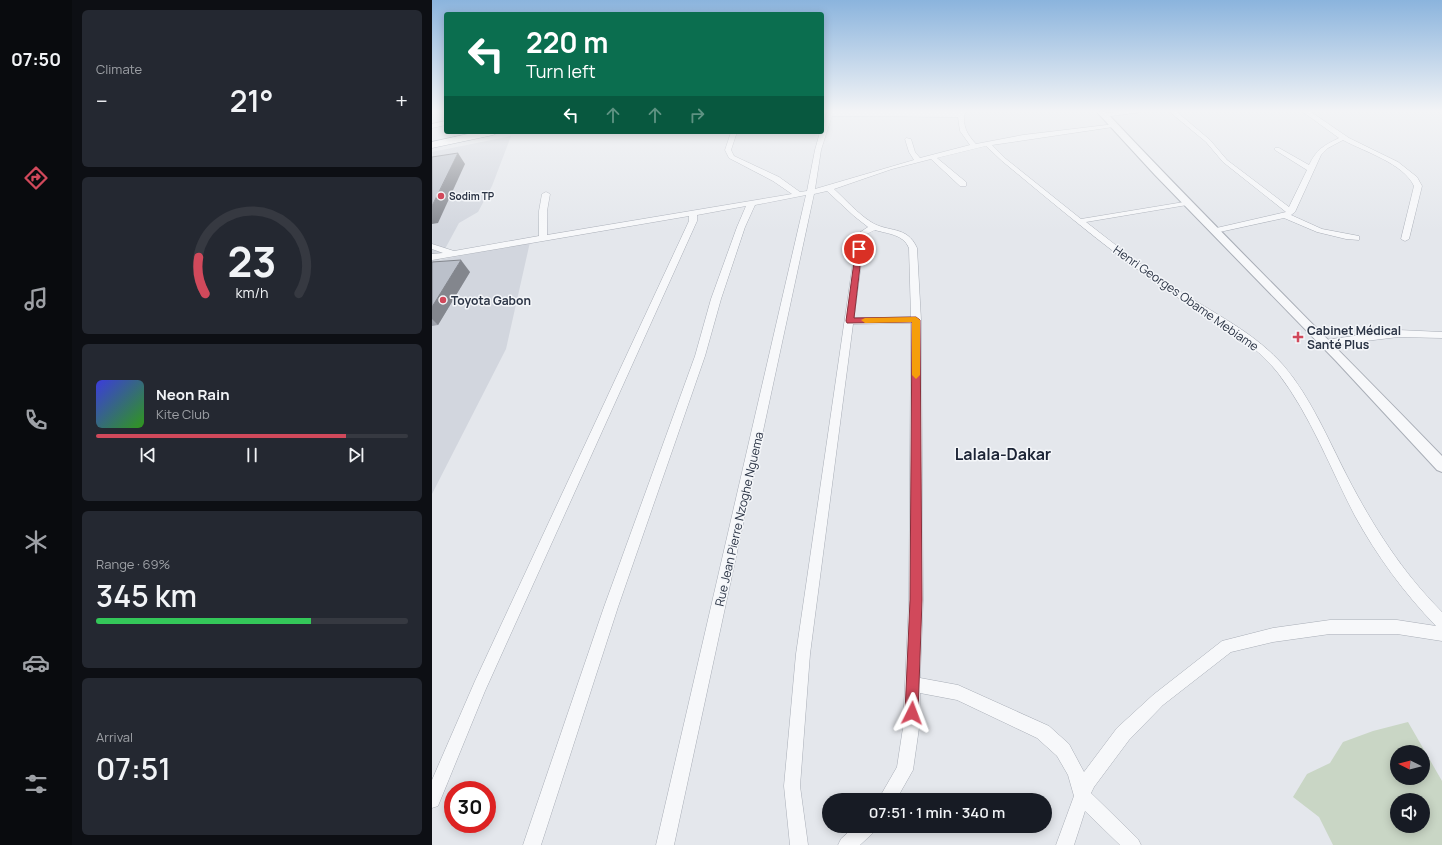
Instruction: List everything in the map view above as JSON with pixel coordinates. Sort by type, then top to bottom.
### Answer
[{"type":"street","points":[[729,151],[731,157],[776,179],[799,195]]},
{"type":"street","name":"Rue Jean Pierre Nzoghe Nguema","points":[[665,845],[811,192],[818,151]]},
{"type":"street","points":[[912,151],[918,161]]},
{"type":"street","points":[[432,257],[799,195],[829,188],[953,151]]},
{"type":"street","name":"Henri Georges Obame Mebiame","points":[[995,151],[1004,160],[1081,221],[1166,286],[1248,338],[1271,359],[1303,402],[1352,497],[1386,553],[1414,592],[1442,622]]},
{"type":"street","points":[[1138,151],[1325,343],[1441,465]]},
{"type":"street","points":[[1217,151],[1225,161],[1288,214],[1310,229],[1356,238]]},
{"type":"street","points":[[1281,151],[1310,169]]},
{"type":"street","points":[[1288,214],[1310,169],[1321,151]]},
{"type":"street","points":[[1373,151],[1407,172],[1416,180],[1418,186],[1405,239]]},
{"type":"street","points":[[932,157],[962,184]]},
{"type":"street","points":[[829,188],[852,210],[874,227],[905,236],[912,243],[914,255],[916,320],[916,600],[913,684],[911,728],[905,770],[890,793]]},
{"type":"street","points":[[543,238],[543,211],[546,194]]},
{"type":"street","points":[[532,845],[611,607],[700,356],[716,300],[752,202]]},
{"type":"street","points":[[1081,221],[1187,203]]},
{"type":"street","points":[[432,800],[480,686],[693,221],[693,212]]},
{"type":"street","points":[[1215,231],[1288,214]]},
{"type":"street","points":[[799,845],[792,786],[803,654],[859,249],[863,234],[874,227]]},
{"type":"street","points":[[432,246],[454,253]]},
{"type":"street","points":[[850,321],[916,320]]},
{"type":"street","points":[[1325,343],[1387,334],[1415,333],[1442,335]]},
{"type":"street","points":[[1065,845],[1087,782],[1123,734],[1158,700],[1227,646],[1273,635],[1330,627],[1397,627],[1442,634]]},
{"type":"street","points":[[913,684],[958,693],[1043,732],[1063,750],[1070,761],[1076,772],[1082,796],[1132,845]]},
{"type":"street","points":[[847,845],[860,833]]},
{"type":"shaded area","points":[[505,151],[492,186],[478,212],[459,223],[439,260],[530,242],[506,349],[432,494],[432,152]]},
{"type":"green space","points":[[1408,722],[1421,745],[1390,745],[1390,785],[1430,785],[1430,760],[1442,781],[1442,845],[1333,845],[1319,817],[1293,797],[1307,774],[1330,763],[1343,742],[1373,731]]},
{"type":"building","points":[[458,153],[432,206],[432,157]]},
{"type":"building","points":[[461,260],[432,307],[432,262]]},
{"type":"slow traffic","points":[[865,320],[916,320],[916,375]]},
{"type":"place","name":"Sodim TP","points":[[441,196]]},
{"type":"place","name":"Toyota Gabon","points":[[443,300]]},
{"type":"place","name":"Cabinet Médical Santé Plus","points":[[1298,337]]},
{"type":"district","name":"Lalala-Dakar","points":[[1003,454]]},
{"type":"route","points":[[859,249],[850,321],[916,320],[916,600],[912,713]]}]
